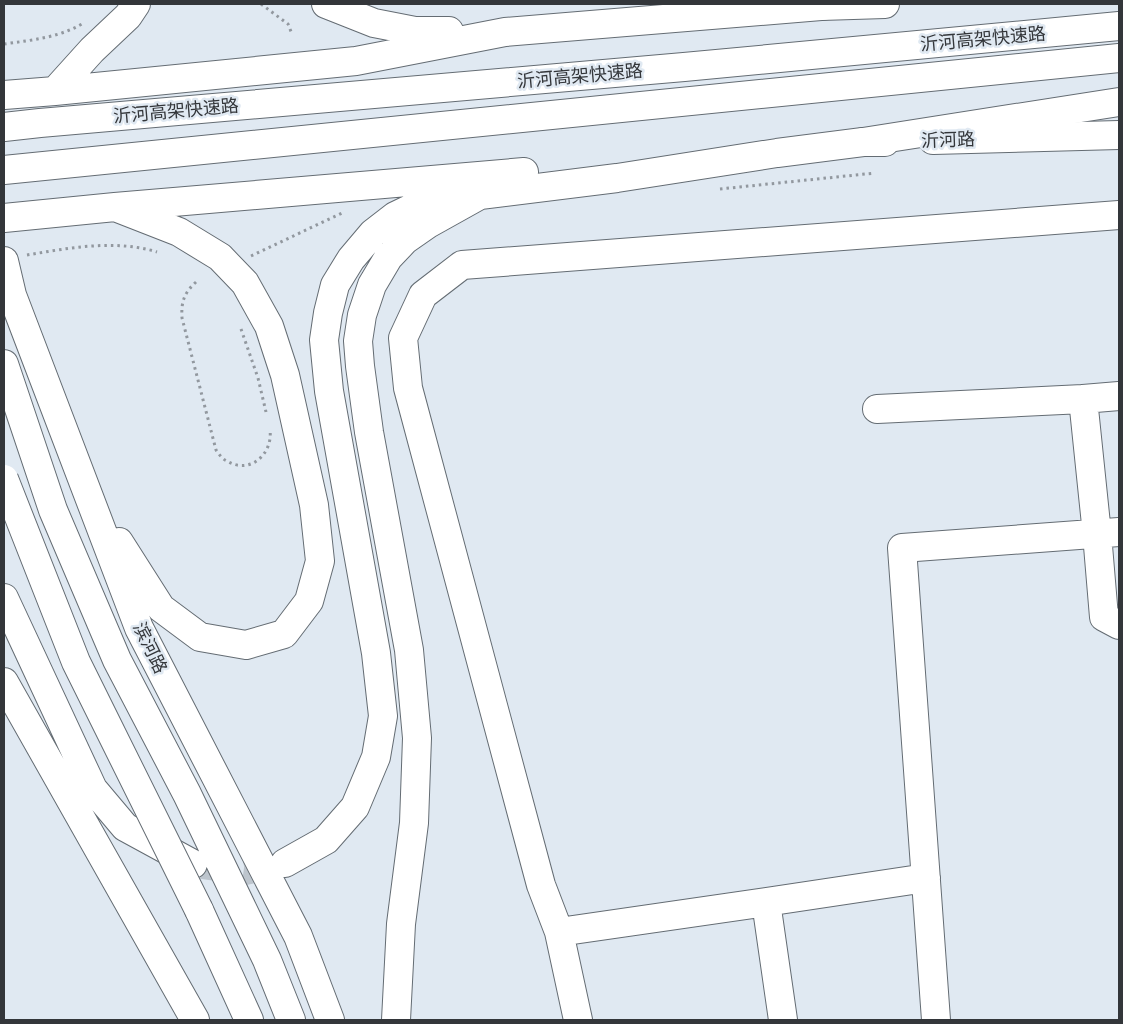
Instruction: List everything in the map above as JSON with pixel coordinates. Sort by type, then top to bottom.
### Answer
[{"type":"main road","points":[[44,92],[128,16],[136,4]]},
{"type":"main road","points":[[330,5],[374,23],[415,31],[505,32],[828,5],[886,4]]},
{"type":"main road","name":"沂河高架快速路","points":[[4,127],[1119,26]]},
{"type":"main road","points":[[4,95],[356,61],[505,32]]},
{"type":"main road","name":"沂河高架快速路","points":[[4,170],[1119,58]]},
{"type":"main road","points":[[863,142],[1119,102]]},
{"type":"main road","name":"沂河路","points":[[777,153],[863,142],[1119,135]]},
{"type":"main road","points":[[285,863],[326,840],[355,807],[376,757],[383,716],[376,653],[329,392],[324,340],[335,286],[351,259],[374,233],[395,216],[420,204],[617,178],[777,153]]},
{"type":"main road","points":[[4,218],[621,164],[777,153]]},
{"type":"main road","points":[[396,1020],[401,924],[414,823],[417,738],[409,650],[369,432],[358,341],[362,315],[372,285],[388,258],[405,240],[428,224],[480,196]]},
{"type":"main road","points":[[88,494],[161,608],[200,637],[246,645],[284,634],[310,602],[320,561],[314,505],[285,375],[269,326],[245,282],[220,257],[179,232],[115,207]]},
{"type":"main road","points":[[578,1020],[559,932],[541,885],[408,388],[403,338],[423,294],[462,265],[1119,215]]},
{"type":"main road","name":"滨河路","points":[[12,258],[12,295],[139,628],[298,936],[330,1020]]},
{"type":"main road","name":"滨河路","points":[[4,364],[53,510],[113,651],[187,794],[267,960],[291,1020]]},
{"type":"main road","points":[[877,409],[1119,396]]},
{"type":"main road","points":[[1083,399],[1108,533],[1104,617],[1119,625]]},
{"type":"main road","points":[[4,479],[76,662],[199,910],[249,1020]]},
{"type":"main road","points":[[936,1020],[902,548],[1108,533]]},
{"type":"main road","points":[[4,598],[94,788],[125,827],[193,864]]},
{"type":"main road","points":[[4,682],[195,1020]]},
{"type":"main road","points":[[559,932],[926,878]]},
{"type":"main road","points":[[766,902],[783,1020]]},
{"type":"path","points":[[261,4],[288,24],[292,34]]},
{"type":"path","points":[[4,44],[48,38],[65,32],[88,20]]},
{"type":"path","points":[[720,189],[875,174]]},
{"type":"path","points":[[243,260],[346,211]]},
{"type":"path","points":[[12,258],[63,249],[99,246],[138,248],[162,254]]},
{"type":"path","points":[[196,282],[188,290],[183,300],[182,318],[216,450],[227,461],[243,465],[251,464],[265,455],[269,447],[271,431],[268,422]]},
{"type":"path","points":[[240,326],[258,378],[266,414]]},
{"type":"tunnel","points":[[202,865],[245,871],[285,863]]}]
